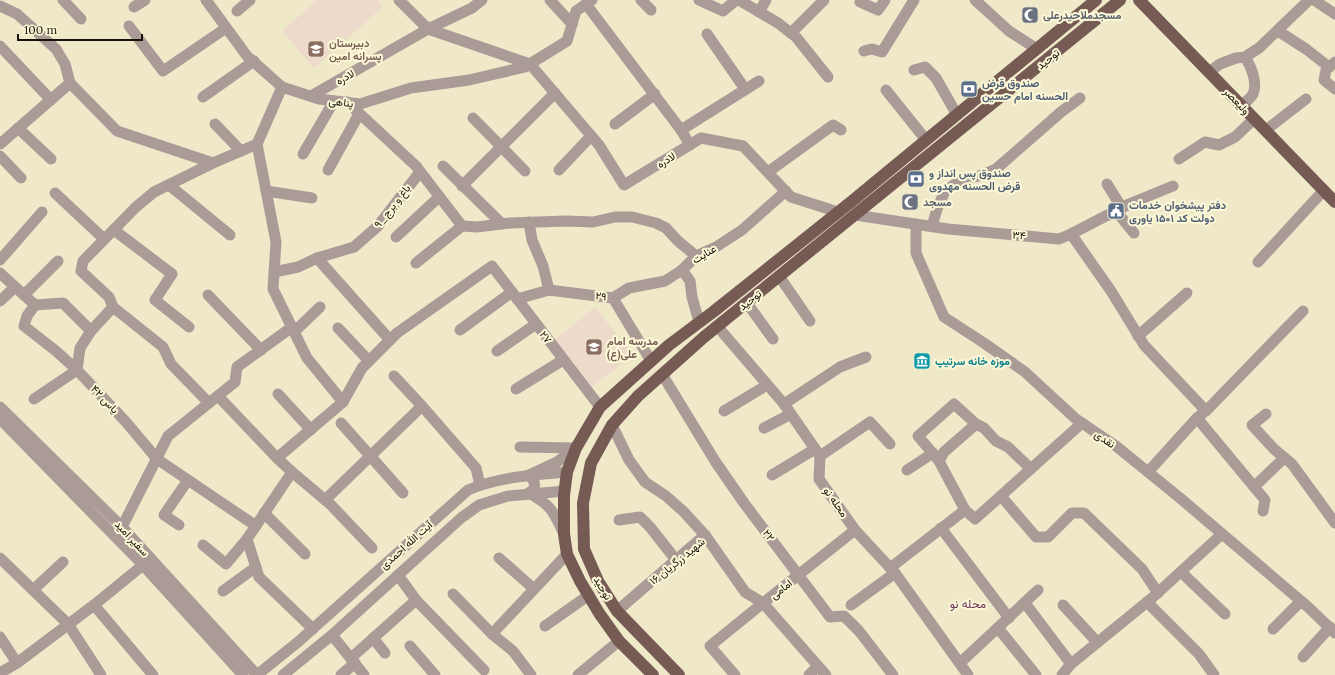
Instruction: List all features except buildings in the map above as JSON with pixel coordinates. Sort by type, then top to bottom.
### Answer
[{"type":"main road","points":[[1080,14],[1085,0]]},
{"type":"main road","name":"توحید","points":[[653,675],[619,641],[599,613],[567,554],[564,534],[567,472],[576,448],[600,407],[651,360],[794,248],[1096,0]]},
{"type":"main road","name":"توحید","points":[[679,675],[617,611],[598,581],[584,549],[583,503],[591,463],[612,425],[638,396],[717,326],[1118,0]]},
{"type":"main road","name":"ولیعصر","points":[[1140,0],[1335,202]]},
{"type":"main road","points":[[794,248],[802,258]]},
{"type":"street","points":[[6,0],[0,5],[17,14],[56,49],[66,64],[70,83],[117,132],[213,163]]},
{"type":"street","points":[[63,0],[81,19]]},
{"type":"street","points":[[134,7],[145,0]]},
{"type":"street","points":[[206,0],[247,56],[282,87],[258,144],[276,242],[273,289],[307,358],[343,402]]},
{"type":"street","points":[[237,11],[250,0]]},
{"type":"street","points":[[400,0],[428,29],[530,64]]},
{"type":"street","name":"لادره","points":[[311,96],[428,29],[472,8],[482,0]]},
{"type":"street","points":[[550,0],[572,24]]},
{"type":"street","points":[[641,0],[651,10]]},
{"type":"street","points":[[699,0],[723,11],[738,0],[760,12],[778,23],[796,37],[828,77]]},
{"type":"street","points":[[760,12],[766,0]]},
{"type":"street","points":[[791,33],[824,0]]},
{"type":"street","points":[[860,2],[878,10],[885,0]]},
{"type":"street","points":[[864,51],[872,49],[882,52],[914,0]]},
{"type":"street","points":[[975,0],[1009,31],[1037,49]]},
{"type":"street","points":[[1210,72],[1220,64],[1236,58],[1245,57],[1259,48],[1309,0]]},
{"type":"street","points":[[1314,0],[1335,14]]},
{"type":"street","points":[[589,2],[631,65],[655,94],[690,145]]},
{"type":"street","name":"پناهی","points":[[282,87],[319,99],[360,104],[411,88],[469,80],[525,67],[568,40],[576,11],[589,2]]},
{"type":"street","points":[[129,26],[163,71],[226,28]]},
{"type":"street","points":[[1278,31],[1332,64],[1326,70],[1324,80],[1335,89]]},
{"type":"street","points":[[707,34],[745,89]]},
{"type":"street","points":[[0,46],[51,100]]},
{"type":"street","points":[[1242,106],[1253,94],[1254,78],[1250,64],[1245,57]]},
{"type":"street","points":[[203,97],[254,61]]},
{"type":"street","name":"لادره","points":[[530,64],[599,145],[624,185],[701,138],[743,146],[791,197],[838,212]]},
{"type":"street","points":[[914,70],[925,67],[936,78],[957,114]]},
{"type":"street","points":[[681,130],[759,81]]},
{"type":"street","points":[[0,144],[70,83]]},
{"type":"street","points":[[886,90],[926,140]]},
{"type":"street","points":[[462,186],[555,93]]},
{"type":"street","points":[[615,124],[655,94]]},
{"type":"street","points":[[932,226],[937,209],[945,191],[961,180],[979,176],[996,168],[1061,112],[1080,98]]},
{"type":"street","points":[[1266,130],[1306,99]]},
{"type":"street","points":[[303,154],[334,101]]},
{"type":"street","points":[[347,102],[420,172],[462,226]]},
{"type":"street","points":[[328,170],[360,114]]},
{"type":"street","points":[[473,118],[525,170]]},
{"type":"street","points":[[1179,159],[1206,142],[1219,145],[1235,137],[1254,118]]},
{"type":"street","points":[[215,124],[241,151]]},
{"type":"street","points":[[768,172],[833,125],[841,130]]},
{"type":"street","points":[[18,128],[51,159]]},
{"type":"street","points":[[559,170],[591,136]]},
{"type":"street","points":[[258,144],[213,163],[154,192],[83,261],[80,271],[109,297],[113,308],[163,347],[171,364],[213,399],[292,472],[325,500],[372,548]]},
{"type":"street","points":[[0,156],[21,178]]},
{"type":"street","points":[[443,166],[502,224]]},
{"type":"street","name":"۹_باغ و برج","points":[[274,272],[298,267],[316,258],[354,246],[378,226],[405,189],[420,172]]},
{"type":"street","points":[[1107,184],[1119,209],[1134,233]]},
{"type":"street","points":[[169,185],[230,235]]},
{"type":"street","name":"۳۴","points":[[855,215],[932,226],[1059,238],[1071,234],[1119,209],[1173,186]]},
{"type":"street","points":[[1258,262],[1324,190]]},
{"type":"street","name":"عنایت","points":[[613,298],[629,288],[665,281],[682,270],[696,256],[716,247],[742,230],[786,191]]},
{"type":"street","points":[[266,192],[312,198]]},
{"type":"street","points":[[55,193],[104,239]]},
{"type":"street","points":[[396,237],[439,197]]},
{"type":"street","points":[[0,260],[42,212]]},
{"type":"street","points":[[416,263],[462,226],[477,227],[529,222],[593,222],[615,217],[632,217],[656,223],[666,228],[678,241],[696,256]]},
{"type":"street","points":[[529,222],[532,240],[543,266],[549,290]]},
{"type":"street","name":"نقدی","points":[[916,224],[916,253],[944,318],[984,343],[1025,372],[1076,419],[1116,446],[1148,472],[1301,601],[1332,630]]},
{"type":"street","points":[[114,230],[172,274],[155,300],[189,327]]},
{"type":"street","points":[[1071,234],[1111,291],[1144,345],[1202,415],[1265,500],[1263,511]]},
{"type":"street","points":[[277,458],[343,402],[362,368],[390,340],[316,258]]},
{"type":"street","points":[[24,295],[58,261]]},
{"type":"street","name":"۲۷","points":[[390,340],[398,332],[492,266],[600,407]]},
{"type":"street","points":[[682,270],[690,281],[692,297],[699,322]]},
{"type":"street","points":[[0,274],[35,305],[63,303],[91,331]]},
{"type":"street","points":[[779,276],[810,321]]},
{"type":"street","points":[[0,301],[15,287]]},
{"type":"street","name":"۲۹","points":[[515,296],[549,290],[613,298],[651,360]]},
{"type":"street","points":[[1138,336],[1187,293]]},
{"type":"street","points":[[208,295],[261,350]]},
{"type":"street","points":[[460,330],[515,296]]},
{"type":"street","points":[[746,303],[773,340]]},
{"type":"street","name":"یاس ۴۲","points":[[35,305],[27,316],[24,326],[56,351],[77,370],[126,422],[157,459],[256,526]]},
{"type":"street","points":[[122,527],[168,436],[235,382],[237,367],[293,330],[320,307]]},
{"type":"street","points":[[34,399],[77,370],[80,348],[91,331],[113,308]]},
{"type":"street","points":[[1148,472],[1303,311]]},
{"type":"street","points":[[497,351],[536,324]]},
{"type":"street","points":[[717,326],[784,404],[817,452]]},
{"type":"street","points":[[338,328],[369,361]]},
{"type":"street","points":[[784,404],[840,367],[866,357]]},
{"type":"street","points":[[516,389],[563,360]]},
{"type":"street","name":"۲۲","points":[[662,374],[715,461],[740,497],[830,617],[844,616],[859,632],[893,675]]},
{"type":"street","points":[[394,376],[476,468],[480,485]]},
{"type":"street","points":[[724,411],[767,385]]},
{"type":"street","points":[[278,394],[310,430]]},
{"type":"street","points":[[1031,468],[1008,447],[996,441],[984,428],[976,424],[954,404],[918,436],[936,457],[965,510],[975,519],[1082,423]]},
{"type":"street","points":[[325,500],[422,406]]},
{"type":"street","name":"سفیر امید","points":[[0,407],[122,527],[228,653],[243,675]]},
{"type":"street","points":[[764,428],[791,414]]},
{"type":"street","points":[[1266,414],[1252,425],[1274,449],[1292,464],[1335,523]]},
{"type":"street","name":"سفیر امید","points":[[0,419],[228,653],[257,675]]},
{"type":"street","points":[[772,475],[870,422],[890,444]]},
{"type":"street","points":[[341,423],[404,493]]},
{"type":"street","points":[[907,470],[944,452],[976,424]]},
{"type":"street","points":[[612,425],[629,460],[645,482],[666,496],[706,535]]},
{"type":"street","points":[[520,446],[576,448]]},
{"type":"street","name":"آیت الله احمدی","points":[[529,475],[557,462],[576,448]]},
{"type":"street","name":"محله نو","points":[[817,452],[819,479],[855,530],[892,570],[961,671]]},
{"type":"street","points":[[1254,487],[1284,458]]},
{"type":"street","points":[[203,546],[226,564],[247,539],[292,472]]},
{"type":"street","name":"آیت الله احمدی","points":[[257,675],[313,629],[468,490],[480,485],[529,475],[567,472]]},
{"type":"street","points":[[529,475],[534,480],[535,485],[534,490],[529,493],[543,501],[553,511],[564,534]]},
{"type":"street","points":[[179,525],[164,514],[188,480]]},
{"type":"street","name":"آیت الله احمدی","points":[[283,675],[332,635],[461,518],[479,506],[508,496],[565,491]]},
{"type":"street","points":[[1001,496],[1036,537],[1048,537],[1072,513],[1084,513],[1142,569],[1158,593]]},
{"type":"street","points":[[851,605],[941,528],[965,510]]},
{"type":"street","points":[[264,513],[305,554]]},
{"type":"street","points":[[618,520],[640,517],[650,527],[676,560]]},
{"type":"street","points":[[941,528],[1009,618]]},
{"type":"street","name":"امامی","points":[[826,675],[763,603],[855,530]]},
{"type":"street","points":[[1025,603],[1069,671],[1098,642],[1158,593],[1222,534]]},
{"type":"street","name":"۱۶ شهید زرگریان","points":[[617,611],[706,535],[745,592],[763,603]]},
{"type":"street","points":[[247,539],[259,577],[313,629]]},
{"type":"street","points":[[492,634],[567,554]]},
{"type":"street","points":[[0,558],[68,624],[101,675]]},
{"type":"street","points":[[499,558],[534,589]]},
{"type":"street","points":[[33,590],[63,562]]},
{"type":"street","points":[[0,673],[17,663],[94,605],[143,565]]},
{"type":"street","points":[[223,591],[256,567]]},
{"type":"street","points":[[1181,572],[1225,614]]},
{"type":"street","points":[[398,575],[416,600],[484,674]]},
{"type":"street","points":[[961,671],[998,628],[1038,590]]},
{"type":"street","points":[[453,594],[492,634],[513,651],[531,675]]},
{"type":"street","points":[[545,626],[588,595]]},
{"type":"street","points":[[341,675],[374,638],[416,600]]},
{"type":"street","points":[[1273,629],[1301,601]]},
{"type":"street","points":[[1147,602],[1199,654],[1214,675]]},
{"type":"street","points":[[735,675],[710,646],[763,603]]},
{"type":"street","points":[[94,605],[153,675]]},
{"type":"street","points":[[1063,605],[1098,642]]},
{"type":"street","points":[[998,628],[1036,675]]},
{"type":"street","points":[[1303,656],[1332,630]]},
{"type":"street","points":[[332,635],[364,675]]},
{"type":"street","points":[[0,637],[17,663]]},
{"type":"street","points":[[374,638],[385,653]]},
{"type":"street","points":[[578,675],[619,641]]},
{"type":"street","points":[[298,642],[297,649],[300,653],[306,655],[311,653]]},
{"type":"street","points":[[410,646],[435,675]]},
{"type":"street","points":[[228,653],[231,675]]},
{"type":"street","points":[[809,675],[818,666]]},
{"type":"shaded area","name":"دبیرستان پسرانه امین","points":[[317,0],[378,0],[383,7],[314,68],[282,31]]},
{"type":"shaded area","name":"مدرسه امام علی(ع)","points":[[595,307],[633,355],[592,387],[555,340]]},
{"type":"place","name":"مسجدملاحیدرعلی","points":[[1030,15]]},
{"type":"place","name":"دبیرستان پسرانه امین","points":[[316,49]]},
{"type":"place","name":"صندوق قرض الحسنه امام حسین","points":[[969,89]]},
{"type":"place","name":"صندوق پس انداز و قرض الحسنه مهدوی","points":[[916,179]]},
{"type":"place","name":"مسجد","points":[[910,202]]},
{"type":"place","name":"دفتر پیشخوان خدمات دولت کد ۱۵۰۱ یاوری","points":[[1116,211]]},
{"type":"place","name":"مدرسه امام علی(ع)","points":[[594,347]]},
{"type":"place","name":"موزه خانه سرتیپ","points":[[922,361]]},
{"type":"district","name":"محله نو","points":[[968,604]]}]
